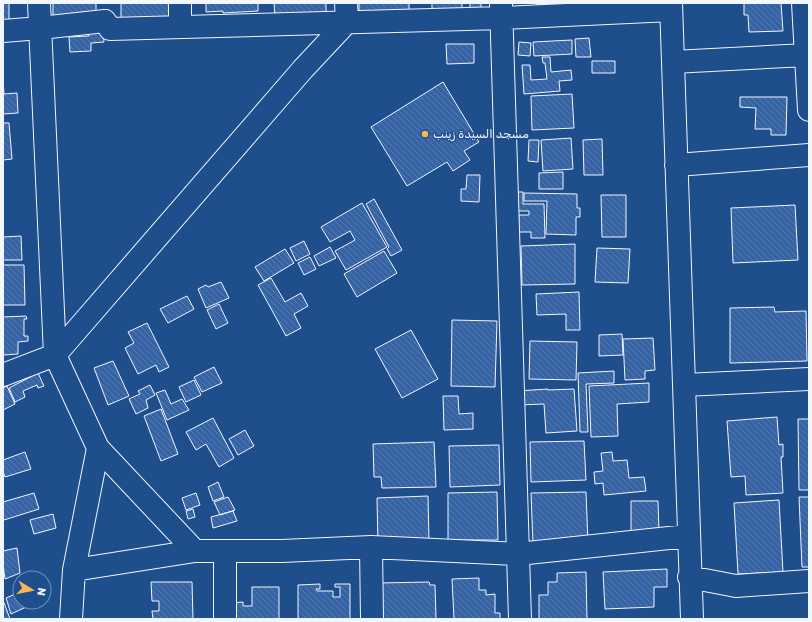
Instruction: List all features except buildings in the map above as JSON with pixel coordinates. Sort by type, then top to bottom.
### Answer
[{"type":"street","points":[[39,3],[55,355],[98,448],[195,551]]},
{"type":"street","points":[[180,3],[180,26]]},
{"type":"street","points":[[803,3],[809,110]]},
{"type":"street","points":[[3,31],[105,21],[110,29],[180,26],[346,12],[671,6],[689,577],[692,619]]},
{"type":"street","points":[[502,10],[520,619]]},
{"type":"street","points":[[3,375],[55,355],[297,75],[346,12]]},
{"type":"street","points":[[673,62],[806,55]]},
{"type":"street","points":[[676,165],[809,155]]},
{"type":"street","points":[[684,385],[809,379]]},
{"type":"street","points":[[72,619],[74,570],[98,448]]},
{"type":"street","points":[[74,570],[195,551],[282,551],[371,547],[518,554],[688,536]]},
{"type":"street","points":[[371,547],[372,619]]},
{"type":"street","points":[[225,551],[225,619]]},
{"type":"street","points":[[689,577],[736,586],[809,581]]},
{"type":"place","name":"مسجد السيدة زينب","points":[[425,134]]}]
